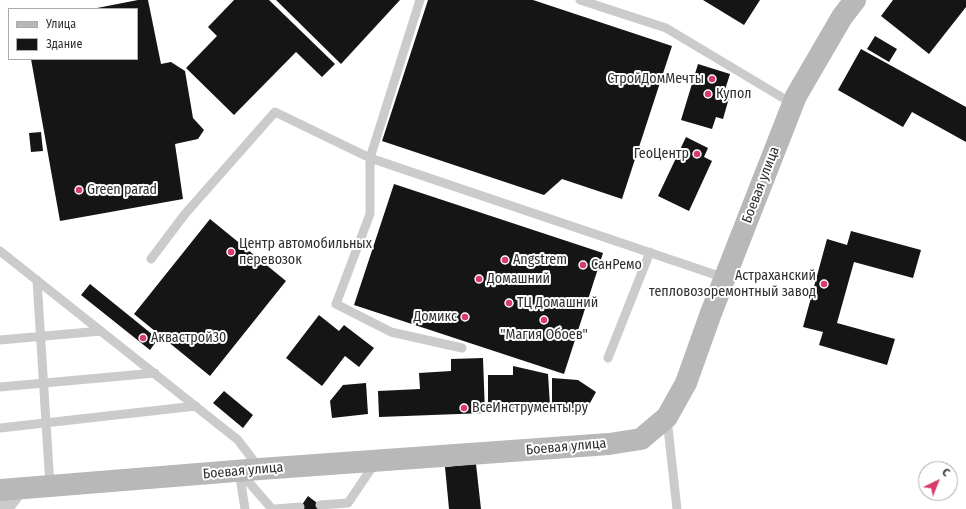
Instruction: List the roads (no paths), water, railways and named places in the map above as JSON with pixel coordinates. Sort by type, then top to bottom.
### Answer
[{"type":"main road","name":"Боевая улица","points":[[10,490],[250,470],[609,444],[641,439],[667,417],[686,383],[711,312],[793,104],[842,17],[854,0]]},
{"type":"street","points":[[4,509],[10,490]]},
{"type":"lane","points":[[420,0],[370,158],[370,214],[336,304],[390,332],[462,348]]},
{"type":"lane","points":[[580,0],[666,28],[793,104]]},
{"type":"lane","points":[[150,259],[186,214],[275,112],[370,158],[725,278]]},
{"type":"lane","points":[[0,251],[238,440],[250,470],[272,509]]},
{"type":"lane","points":[[608,358],[650,252]]},
{"type":"lane","points":[[37,280],[50,487]]},
{"type":"lane","points":[[0,340],[101,331]]},
{"type":"lane","points":[[0,387],[155,373]]},
{"type":"lane","points":[[0,428],[196,406]]},
{"type":"lane","points":[[667,417],[677,509]]},
{"type":"lane","points":[[320,505],[348,503],[376,461]]},
{"type":"lane","points":[[245,509],[250,470]]},
{"type":"lane","points":[[275,509],[300,507]]},
{"type":"place","name":"СтройДомМечты","points":[[712,79]]},
{"type":"place","name":"Купол","points":[[708,94]]},
{"type":"place","name":"ГеоЦентр","points":[[697,154]]},
{"type":"place","name":"Green parad","points":[[79,190]]},
{"type":"place","name":"Центр автомобильных перевозок","points":[[231,252]]},
{"type":"place","name":"Angstrem","points":[[505,260]]},
{"type":"place","name":"СанРемо","points":[[583,265]]},
{"type":"place","name":"Домашний","points":[[479,279]]},
{"type":"place","name":"Астраханский тепловозоремонтный завод","points":[[824,284]]},
{"type":"place","name":"ТЦ Домашний","points":[[509,303]]},
{"type":"place","name":"Домикс","points":[[465,317]]},
{"type":"place","name":"\"Магия Обоев\"","points":[[544,320]]},
{"type":"place","name":"Аквастрой30","points":[[143,338]]},
{"type":"place","name":"ВсеИнструменты.ру","points":[[464,408]]}]
